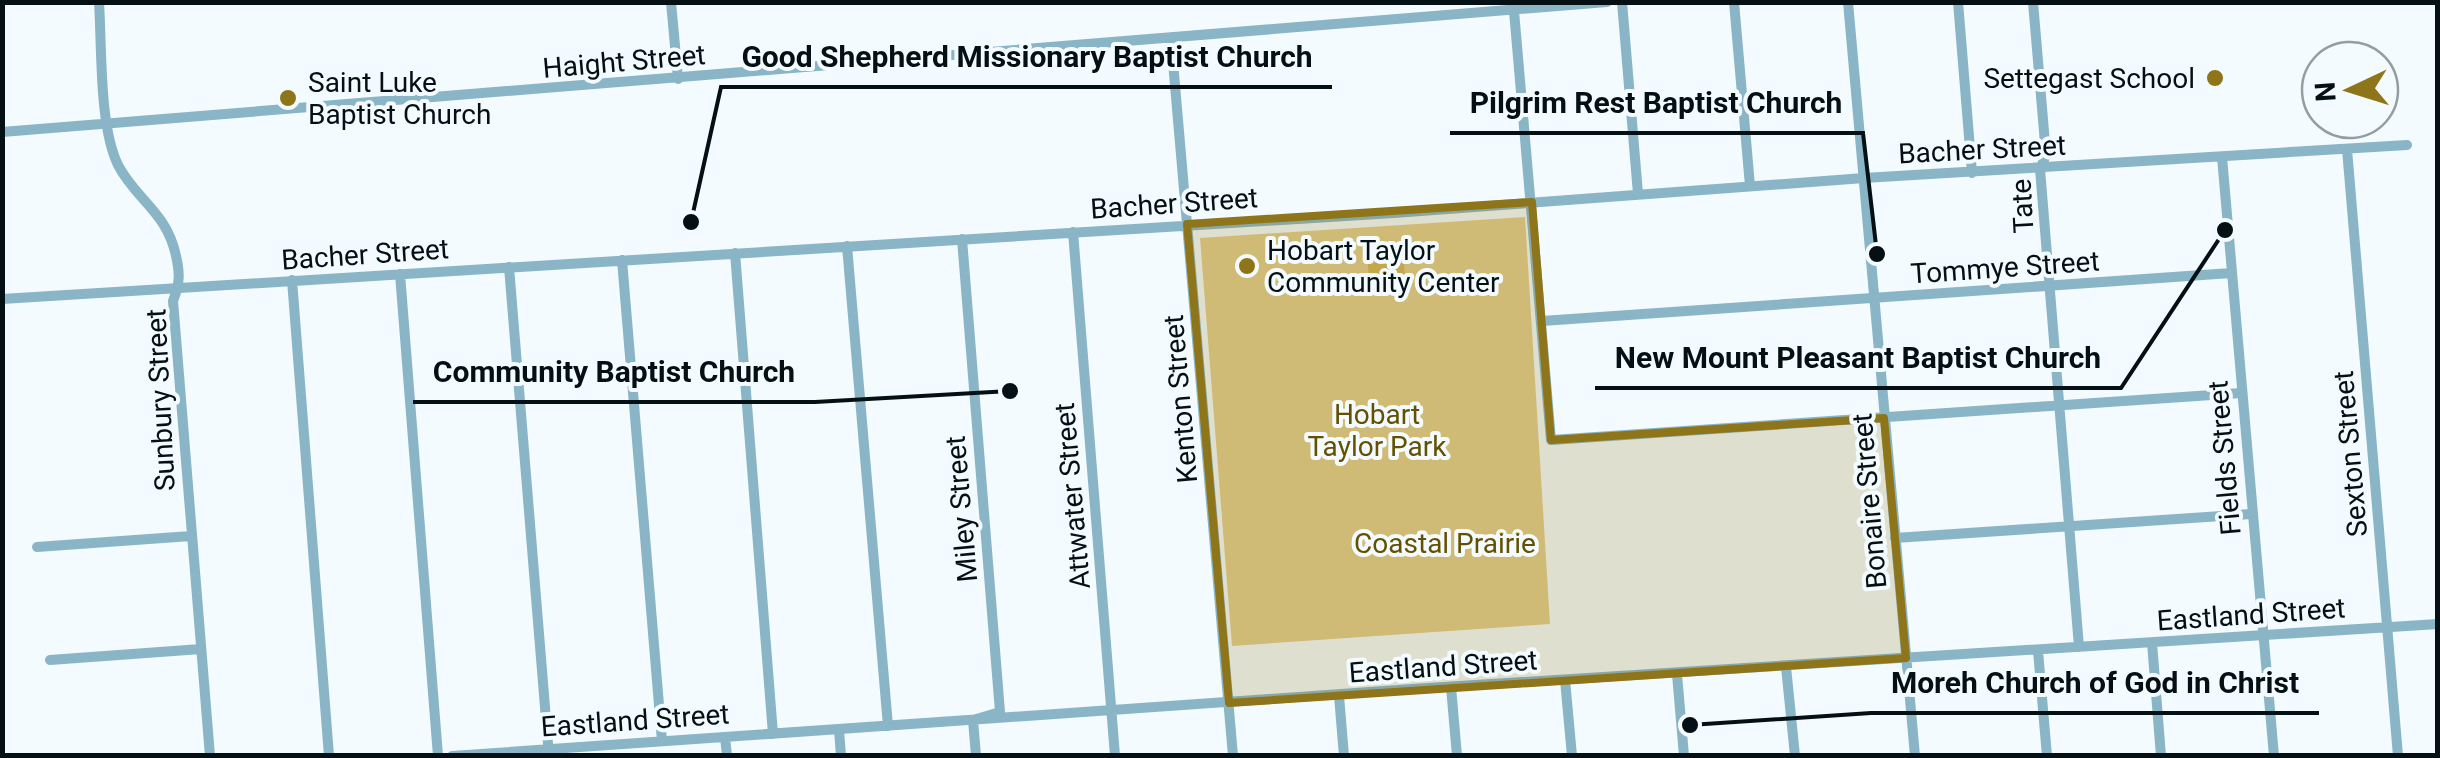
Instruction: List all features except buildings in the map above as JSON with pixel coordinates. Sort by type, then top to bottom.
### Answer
[{"type":"street","name":"Sunbury Street","points":[[99,2],[110,146],[121,170],[172,235],[180,276],[173,301],[210,756]]},
{"type":"street","points":[[672,2],[678,79]]},
{"type":"street","name":"Haight Street","points":[[2,132],[1608,2]]},
{"type":"street","points":[[1622,2],[1638,194]]},
{"type":"street","points":[[1734,2],[1750,186]]},
{"type":"street","name":"Bonaire Street","points":[[1848,2],[1915,756]]},
{"type":"street","name":"Tate","points":[[1958,2],[1972,173]]},
{"type":"street","name":"Tate","points":[[2033,2],[2046,155],[2040,168],[2079,647]]},
{"type":"street","points":[[1514,10],[1551,440],[2241,393]]},
{"type":"street","name":"Kenton Street","points":[[1171,39],[1233,756]]},
{"type":"street","name":"Bacher Street","points":[[2,299],[2407,145]]},
{"type":"street","name":"Sexton Street","points":[[2348,149],[2398,756]]},
{"type":"street","name":"Fields Street","points":[[2222,157],[2274,756]]},
{"type":"street","name":"Attwater Street","points":[[1073,232],[1115,756]]},
{"type":"street","name":"Miley Street","points":[[962,239],[1000,712],[973,720]]},
{"type":"street","points":[[847,246],[888,726]]},
{"type":"street","points":[[735,253],[773,734]]},
{"type":"street","points":[[622,260],[662,741]]},
{"type":"street","points":[[510,267],[548,752]]},
{"type":"street","name":"Tommye Street","points":[[1542,320],[2231,273]]},
{"type":"street","points":[[400,274],[438,756]]},
{"type":"street","points":[[292,280],[329,756]]},
{"type":"street","points":[[1895,538],[2251,514]]},
{"type":"street","points":[[38,547],[191,536]]},
{"type":"street","name":"Eastland Street","points":[[452,756],[615,750],[662,741],[2438,624]]},
{"type":"street","points":[[2152,643],[2161,756]]},
{"type":"street","points":[[50,660],[201,648]]},
{"type":"street","points":[[2038,651],[2047,756]]},
{"type":"street","points":[[1786,667],[1795,756]]},
{"type":"street","points":[[1677,674],[1684,756]]},
{"type":"street","points":[[1565,680],[1572,756]]},
{"type":"street","points":[[1451,687],[1457,756]]},
{"type":"street","points":[[1339,696],[1344,756]]},
{"type":"street","points":[[973,720],[976,756]]},
{"type":"street","points":[[839,730],[841,756]]},
{"type":"street","points":[[725,737],[727,756]]},
{"type":"highlighted area","points":[[1532,202],[1551,440],[1884,418],[1906,658],[1229,703],[1187,224]]},
{"type":"green space","name":"Hobart Taylor Park","points":[[1525,217],[1550,624],[1232,646],[1200,238]]},
{"type":"shaded area","points":[[1403,247],[1405,280],[1369,282],[1368,263],[1390,261],[1390,248]]},
{"type":"place","name":"Settegast School","points":[[2215,78]]},
{"type":"place","name":"Saint Luke Baptist Church","points":[[288,98]]},
{"type":"place","name":"Good Shepherd Missionary Baptist Church","points":[[691,222]]},
{"type":"place","name":"New Mount Pleasant Baptist Church","points":[[2225,230]]},
{"type":"place","name":"Pilgrim Rest Baptist Church","points":[[1877,254]]},
{"type":"place","name":"Hobart Taylor Community Center","points":[[1247,266]]},
{"type":"place","name":"Community Baptist Church","points":[[1010,391]]},
{"type":"place","name":"Moreh Church of God in Christ","points":[[1690,725]]},
{"type":"park label","name":"Coastal Prairie","points":[[1445,543]]}]
